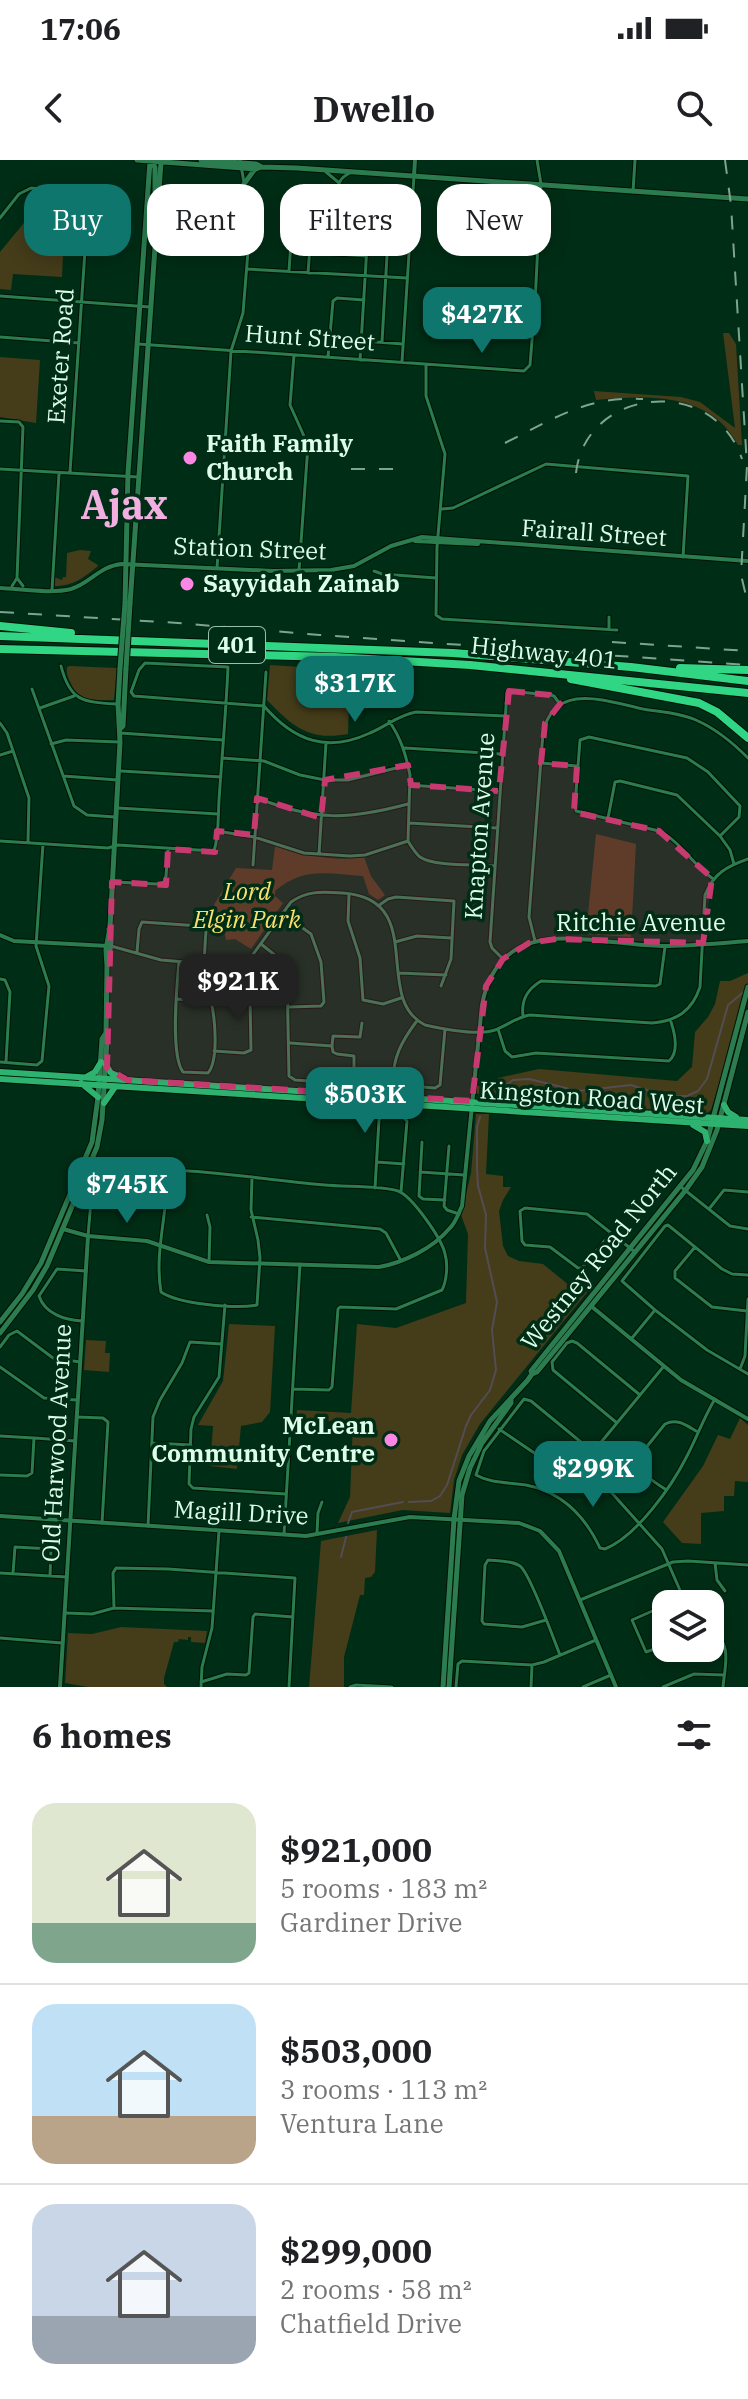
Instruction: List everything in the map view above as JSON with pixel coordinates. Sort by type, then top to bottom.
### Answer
[{"type":"highway","points":[[0,626],[103,639]]},
{"type":"highway","name":"Highway 401","points":[[0,636],[453,653],[631,667],[748,681]]},
{"type":"highway","name":"Highway 401","points":[[0,650],[334,657],[470,665],[748,693]]},
{"type":"highway","points":[[631,667],[748,670]]},
{"type":"highway","points":[[559,675],[582,683],[699,703],[725,717],[748,738]]},
{"type":"main road","points":[[137,160],[256,164],[258,168],[541,184]]},
{"type":"main road","points":[[201,160],[241,164]]},
{"type":"main road","points":[[155,161],[156,184]]},
{"type":"main road","points":[[130,564],[128,477],[146,230],[155,161]]},
{"type":"main road","points":[[244,184],[258,168]]},
{"type":"main road","points":[[551,185],[748,199]]},
{"type":"main road","points":[[0,1333],[33,1290],[101,1134],[104,1103],[102,1039],[106,1033],[105,959],[153,256]]},
{"type":"main road","points":[[134,404],[143,405]]},
{"type":"main road","points":[[716,1121],[748,987]]},
{"type":"main road","points":[[716,1121],[724,1105],[748,1012]]},
{"type":"main road","points":[[103,1064],[109,1071],[127,1080]]},
{"type":"main road","points":[[0,1079],[83,1080],[103,1064]]},
{"type":"main road","points":[[0,1072],[102,1082]]},
{"type":"main road","points":[[83,1080],[98,1097]]},
{"type":"main road","name":"Kingston Road West","points":[[102,1082],[127,1080],[716,1121],[748,1126]]},
{"type":"main road","points":[[0,1322],[41,1263],[60,1228],[92,1142],[102,1082]]},
{"type":"main road","name":"Kingston Road West","points":[[102,1082],[117,1086],[471,1105],[686,1123],[748,1120]]},
{"type":"main road","points":[[104,1103],[117,1086]]},
{"type":"main road","points":[[724,1105],[739,1119]]},
{"type":"main road","name":"Westney Road North","points":[[446,1687],[459,1481],[469,1456],[490,1421],[537,1372],[683,1189],[716,1121]]},
{"type":"main road","name":"Westney Road North","points":[[683,1189],[691,1183],[705,1160],[716,1121]]},
{"type":"main road","points":[[686,1123],[705,1132],[707,1141]]},
{"type":"street","points":[[402,362],[415,160]]},
{"type":"street","points":[[537,160],[541,184]]},
{"type":"street","points":[[633,192],[635,160]]},
{"type":"street","points":[[241,164],[244,184]]},
{"type":"street","points":[[324,170],[338,182],[353,172]]},
{"type":"street","name":"Exeter Road","points":[[0,218],[19,194],[31,188],[72,191],[85,200],[88,214],[70,472]]},
{"type":"street","points":[[217,568],[231,351],[243,313],[248,256]]},
{"type":"street","points":[[289,271],[290,256]]},
{"type":"street","points":[[308,273],[310,256]]},
{"type":"street","points":[[360,360],[367,256]]},
{"type":"street","points":[[382,342],[386,256]]},
{"type":"street","name":"Hunt Street","points":[[147,345],[524,371],[528,368],[533,331],[537,256]]},
{"type":"street","points":[[247,269],[407,278]]},
{"type":"street","points":[[0,296],[150,307]]},
{"type":"street","points":[[328,358],[333,301],[337,298],[364,300]]},
{"type":"street","points":[[0,337],[79,343]]},
{"type":"street","points":[[361,341],[403,344]]},
{"type":"street","points":[[138,344],[147,345]]},
{"type":"street","points":[[294,355],[290,405],[308,445],[299,570]]},
{"type":"street","points":[[426,364],[426,396],[445,454],[436,615],[442,619],[617,630]]},
{"type":"street","points":[[0,421],[19,422],[23,427],[17,578],[12,586]]},
{"type":"street","points":[[442,509],[453,508],[536,468],[551,464],[683,475],[688,476],[683,557]]},
{"type":"street","points":[[0,469],[138,477]]},
{"type":"street","points":[[52,590],[59,472]]},
{"type":"street","name":"Station Street","points":[[130,564],[273,571],[331,570],[349,568],[407,541],[422,537],[438,540]]},
{"type":"street","name":"Fairall Street","points":[[438,540],[748,561]]},
{"type":"street","points":[[0,586],[52,590],[74,588],[108,566],[130,564]]},
{"type":"street","points":[[374,571],[436,578]]},
{"type":"street","points":[[17,578],[23,586]]},
{"type":"street","points":[[0,586],[52,590]]},
{"type":"street","points":[[609,617],[609,629]]},
{"type":"street","points":[[0,841],[214,851],[217,831],[226,703],[228,667],[145,663],[137,674],[131,692],[133,695],[226,703],[264,706],[296,735],[326,743],[344,742],[362,736],[401,715],[416,712],[505,716]]},
{"type":"street","points":[[61,666],[74,696],[87,702],[121,704]]},
{"type":"street","points":[[253,865],[266,672]]},
{"type":"street","points":[[32,689],[70,800],[87,815],[115,817]]},
{"type":"street","name":"Knapton Avenue","points":[[503,959],[490,942],[507,692],[550,695],[560,704]]},
{"type":"street","points":[[39,708],[74,696]]},
{"type":"street","points":[[535,941],[529,917],[545,723],[560,704],[585,698],[696,719],[728,738],[748,758]]},
{"type":"street","points":[[263,723],[276,720]]},
{"type":"street","points":[[389,721],[405,748],[408,765],[408,841],[421,857],[432,861],[494,866]]},
{"type":"street","points":[[0,723],[7,733],[29,798],[28,842]]},
{"type":"street","points":[[120,731],[223,740]]},
{"type":"street","points":[[712,878],[659,831],[576,811],[580,740],[584,738],[687,758],[708,772],[740,806],[736,823],[720,836]]},
{"type":"street","points":[[51,744],[66,740],[120,742]]},
{"type":"street","points":[[319,854],[326,743]]},
{"type":"street","points":[[405,748],[502,754]]},
{"type":"street","points":[[0,755],[13,751]]},
{"type":"street","points":[[222,758],[259,760],[300,775],[325,780],[348,780],[408,765]]},
{"type":"street","points":[[541,763],[577,766]]},
{"type":"street","points":[[119,770],[221,777]]},
{"type":"street","points":[[63,776],[118,780]]},
{"type":"street","points":[[607,819],[615,782],[677,795],[720,836],[730,850],[734,864]]},
{"type":"street","points":[[409,785],[499,791]]},
{"type":"street","points":[[257,798],[294,812],[346,817],[408,804]]},
{"type":"street","points":[[116,808],[218,814]]},
{"type":"street","points":[[409,822],[497,828]]},
{"type":"street","points":[[217,831],[319,854],[359,856],[408,841]]},
{"type":"street","points":[[0,979],[5,980],[10,992],[3,1062],[37,1065],[42,1061],[49,986],[37,952],[43,844]]},
{"type":"street","points":[[112,882],[164,882],[168,849]]},
{"type":"street","points":[[238,975],[291,902],[315,891],[349,894],[368,898],[386,915],[395,942],[401,998],[408,1012],[425,1025],[479,1032],[498,1029],[523,1016],[652,1023],[671,1021],[687,1010],[700,987],[705,895],[712,878],[723,868],[748,859]]},
{"type":"street","points":[[349,894],[348,921],[360,958],[363,1000],[383,1004],[401,998]]},
{"type":"street","points":[[378,906],[396,897],[454,901],[451,959],[441,986]]},
{"type":"street","points":[[282,913],[311,934],[321,962],[324,984],[324,1002],[321,1006],[289,1007]]},
{"type":"street","points":[[137,952],[142,922],[200,926],[206,930],[204,963]]},
{"type":"street","points":[[0,935],[14,941],[108,946],[161,960],[220,965],[238,975],[250,999],[251,1050],[244,1053],[214,1051]]},
{"type":"street","points":[[395,942],[417,936],[452,938]]},
{"type":"street","name":"Ritchie Avenue","points":[[503,959],[517,948],[535,941],[556,939],[665,946],[748,941]]},
{"type":"street","points":[[261,944],[276,954],[285,968],[289,1007],[289,1076],[295,1080],[351,1084],[354,1080],[354,1056],[333,1052],[333,1036],[360,1037],[362,1023]]},
{"type":"street","points":[[523,1016],[524,998],[530,987],[541,981],[656,986],[660,984],[665,946]]},
{"type":"street","points":[[60,1228],[88,1236],[138,1239],[209,1262],[379,1267],[402,1262],[450,1229],[459,1214],[464,1196],[471,1105],[486,986],[503,959]]},
{"type":"street","points":[[176,999],[211,1001],[215,1033],[213,1067],[208,1073],[183,1072],[178,1064],[176,999],[179,962]]},
{"type":"street","points":[[399,973],[446,975]]},
{"type":"street","points":[[417,1021],[397,1051],[393,1081],[397,1085],[435,1088],[440,1085],[445,1029]]},
{"type":"street","points":[[498,1029],[505,1051],[512,1057],[536,1053],[669,1061],[674,1055],[675,1038],[671,1021]]},
{"type":"street","points":[[290,1043],[332,1046]]},
{"type":"street","points":[[375,1186],[379,1120],[385,1115],[402,1116],[406,1119],[401,1192]]},
{"type":"street","points":[[422,1142],[419,1196],[445,1200]]},
{"type":"street","points":[[449,1146],[445,1208],[459,1214]]},
{"type":"street","points":[[377,1162],[404,1164]]},
{"type":"street","points":[[252,1177],[251,1217],[258,1240],[260,1263],[257,1305],[189,1302],[164,1295],[159,1271],[160,1246],[167,1174],[170,1171],[252,1177],[291,1182],[375,1186],[395,1189],[411,1201],[438,1239],[447,1261],[442,1290],[396,1309],[340,1307],[332,1387],[329,1390],[293,1389]]},
{"type":"street","points":[[420,1172],[466,1175]]},
{"type":"street","points":[[691,1183],[695,1197]]},
{"type":"street","points":[[683,1189],[730,1226],[748,1229]]},
{"type":"street","points":[[709,1209],[724,1190],[748,1192]]},
{"type":"street","name":"Old Harwood Avenue","points":[[60,1687],[91,1201]]},
{"type":"street","points":[[611,1233],[582,1268],[578,1268],[550,1247],[525,1245],[520,1211],[525,1208],[578,1211],[593,1218],[633,1250]]},
{"type":"street","points":[[207,1215],[210,1227],[209,1262]]},
{"type":"street","points":[[251,1217],[380,1229],[386,1233],[402,1262]]},
{"type":"street","points":[[748,1275],[732,1274],[722,1269],[668,1225],[623,1277],[624,1285],[655,1310],[707,1350],[748,1374]]},
{"type":"street","points":[[695,1247],[675,1271],[675,1278],[712,1307],[747,1311]]},
{"type":"street","points":[[284,1534],[300,1264]]},
{"type":"street","points":[[82,1321],[60,1317],[41,1303],[39,1296],[57,1269],[86,1271]]},
{"type":"street","points":[[740,1369],[745,1356],[748,1299]]},
{"type":"street","points":[[589,1304],[681,1380],[748,1419]]},
{"type":"street","points":[[225,1305],[219,1377],[194,1417],[189,1484],[193,1488],[286,1494]]},
{"type":"street","points":[[632,1339],[655,1310]]},
{"type":"street","points":[[0,1347],[9,1335],[17,1331],[53,1358],[80,1362]]},
{"type":"street","points":[[148,1526],[156,1408],[178,1372],[190,1342],[221,1344]]},
{"type":"street","points":[[617,1423],[553,1370],[552,1362],[567,1343],[577,1343],[640,1395]]},
{"type":"street","points":[[664,1366],[593,1452],[590,1460],[594,1473],[662,1549],[680,1590]]},
{"type":"street","points":[[0,1367],[44,1398],[77,1400]]},
{"type":"street","points":[[593,1452],[527,1398],[521,1401],[484,1451],[476,1475],[495,1482],[541,1489],[559,1497],[578,1512],[600,1548],[605,1549],[621,1541],[665,1489],[687,1458],[715,1399]]},
{"type":"street","points":[[77,1417],[103,1418],[108,1422],[102,1523]]},
{"type":"street","points":[[665,1489],[650,1479],[636,1460],[670,1421],[698,1432]]},
{"type":"street","points":[[499,1429],[549,1463],[541,1489]]},
{"type":"street","points":[[0,1436],[75,1441]]},
{"type":"street","points":[[0,1475],[27,1476],[32,1473],[34,1438]]},
{"type":"street","points":[[152,1443],[191,1445]]},
{"type":"street","points":[[317,1535],[322,1502]]},
{"type":"street","name":"Magill Drive","points":[[0,1516],[317,1535],[410,1517],[519,1523],[540,1531],[559,1551],[616,1687]]},
{"type":"street","points":[[219,1531],[212,1628],[202,1667],[201,1685],[227,1674],[249,1673],[255,1614],[293,1617]]},
{"type":"street","points":[[13,1573],[15,1547],[51,1549],[50,1576]]},
{"type":"street","points":[[546,1620],[522,1627],[484,1624],[484,1579],[488,1560],[515,1563],[525,1570],[546,1620],[560,1655]]},
{"type":"street","points":[[580,1600],[669,1564],[688,1561],[748,1565]]},
{"type":"street","points":[[715,1563],[717,1580],[725,1591]]},
{"type":"street","points":[[114,1608],[113,1573],[116,1568],[295,1578],[289,1687]]},
{"type":"street","points":[[0,1573],[67,1577]]},
{"type":"street","points":[[65,1613],[92,1614],[114,1608],[213,1611]]},
{"type":"street","points":[[652,1612],[632,1620],[646,1652],[652,1650]]},
{"type":"street","points":[[0,1638],[62,1643]]},
{"type":"street","points":[[456,1687],[458,1664],[462,1661],[532,1665],[596,1640]]},
{"type":"street","points":[[723,1687],[724,1643]]},
{"type":"street","points":[[531,1687],[532,1665]]},
{"type":"street","points":[[663,1687],[694,1674],[724,1675]]},
{"type":"street","points":[[583,1687],[611,1675]]},
{"type":"street","points":[[350,1687],[392,1687]]},
{"type":"highlighted area","points":[[509,691],[550,695],[560,704],[545,723],[541,763],[577,766],[574,812],[659,831],[712,878],[703,943],[556,939],[529,943],[503,959],[486,986],[472,1101],[127,1080],[107,1068],[112,882],[166,885],[168,849],[215,852],[217,831],[254,835],[257,798],[321,818],[325,780],[408,765],[411,785],[499,791]]},
{"type":"green space","points":[[24,223],[24,256],[63,256],[62,277],[13,274],[11,290],[0,289],[0,252]]},
{"type":"green space","points":[[723,333],[729,333],[736,344],[742,445],[738,445],[726,428],[711,415],[694,406],[656,398],[596,400],[594,391],[681,397],[700,402],[735,428]]},
{"type":"green space","points":[[0,357],[40,360],[36,423],[0,417]]},
{"type":"green space","points":[[91,551],[88,559],[97,567],[73,583],[55,586],[54,577],[62,580],[66,577],[67,553]]},
{"type":"green space","points":[[270,665],[350,670],[348,734],[312,733],[285,718],[267,700]]},
{"type":"green space","points":[[67,667],[117,668],[114,700],[90,699],[80,695],[68,677]]},
{"type":"green space","points":[[596,834],[636,844],[631,937],[586,934]]},
{"type":"green space","name":"Lord Elgin Park","points":[[275,846],[319,857],[364,857],[371,876],[385,895],[378,900],[369,894],[363,876],[317,873],[296,878],[275,891],[275,896],[283,903],[251,949],[235,939],[226,940],[222,921],[212,908],[236,868],[272,870]]},
{"type":"green space","points":[[748,973],[737,1026],[711,1110],[707,1113],[482,1099],[477,1093],[477,1086],[492,1086],[498,1083],[498,1078],[539,1069],[677,1081],[692,1067],[695,1032],[715,1004],[720,981],[730,981]]},
{"type":"green space","points":[[476,1114],[489,1114],[486,1174],[503,1176],[503,1187],[511,1187],[499,1211],[503,1246],[508,1256],[519,1261],[543,1264],[575,1290],[589,1290],[480,1424],[462,1455],[454,1480],[450,1513],[403,1510],[338,1523],[350,1497],[353,1423],[296,1418],[297,1410],[351,1413],[357,1324],[396,1328],[466,1303],[468,1234],[461,1215],[471,1173]]},
{"type":"green space","points":[[229,1324],[275,1326],[270,1412],[262,1422],[241,1426],[237,1469],[210,1466],[213,1426],[198,1425],[223,1381]]},
{"type":"green space","points":[[86,1340],[106,1341],[105,1353],[110,1353],[109,1372],[84,1370]]},
{"type":"green space","points":[[740,1418],[748,1425],[748,1482],[735,1481],[734,1496],[724,1496],[724,1511],[701,1513],[701,1544],[682,1543],[663,1522],[703,1466],[718,1435],[730,1439]]},
{"type":"green space","points":[[377,1530],[375,1572],[365,1578],[364,1595],[360,1595],[344,1657],[344,1687],[309,1687],[321,1541]]},
{"type":"green space","points":[[121,1627],[207,1631],[205,1643],[191,1642],[191,1637],[174,1642],[164,1678],[167,1687],[88,1687],[65,1683],[68,1633],[92,1634]]},
{"type":"waterway","points":[[497,1092],[513,1080],[529,1079],[578,1091],[631,1085],[665,1096],[687,1096],[698,1091],[707,1079],[728,1005],[746,990]]},
{"type":"waterway","points":[[409,1502],[431,1501],[440,1496],[447,1485],[466,1426],[490,1390],[496,1370],[492,1330],[497,1302],[485,1248],[486,1215],[478,1186],[477,1127],[480,1117]]},
{"type":"waterway","points":[[348,1523],[352,1512],[403,1502]]},
{"type":"waterway","points":[[341,1557],[346,1537]]},
{"type":"railway","points":[[725,160],[731,205],[747,466],[741,575],[748,604]]},
{"type":"railway","points":[[505,443],[588,405],[643,399]]},
{"type":"railway","points":[[576,473],[585,444],[602,423],[625,409],[652,402],[679,403],[705,413],[727,431],[742,459]]},
{"type":"railway","points":[[351,469],[402,469]]},
{"type":"railway","points":[[0,612],[748,665]]},
{"type":"railway","points":[[612,642],[748,651]]},
{"type":"place","name":"Faith Family Church","points":[[190,458]]},
{"type":"place","name":"Sayyidah Zainab","points":[[187,584]]},
{"type":"place","name":"McLean Community Centre","points":[[391,1440]]},
{"type":"district","name":"Ajax","points":[[124,505]]}]
